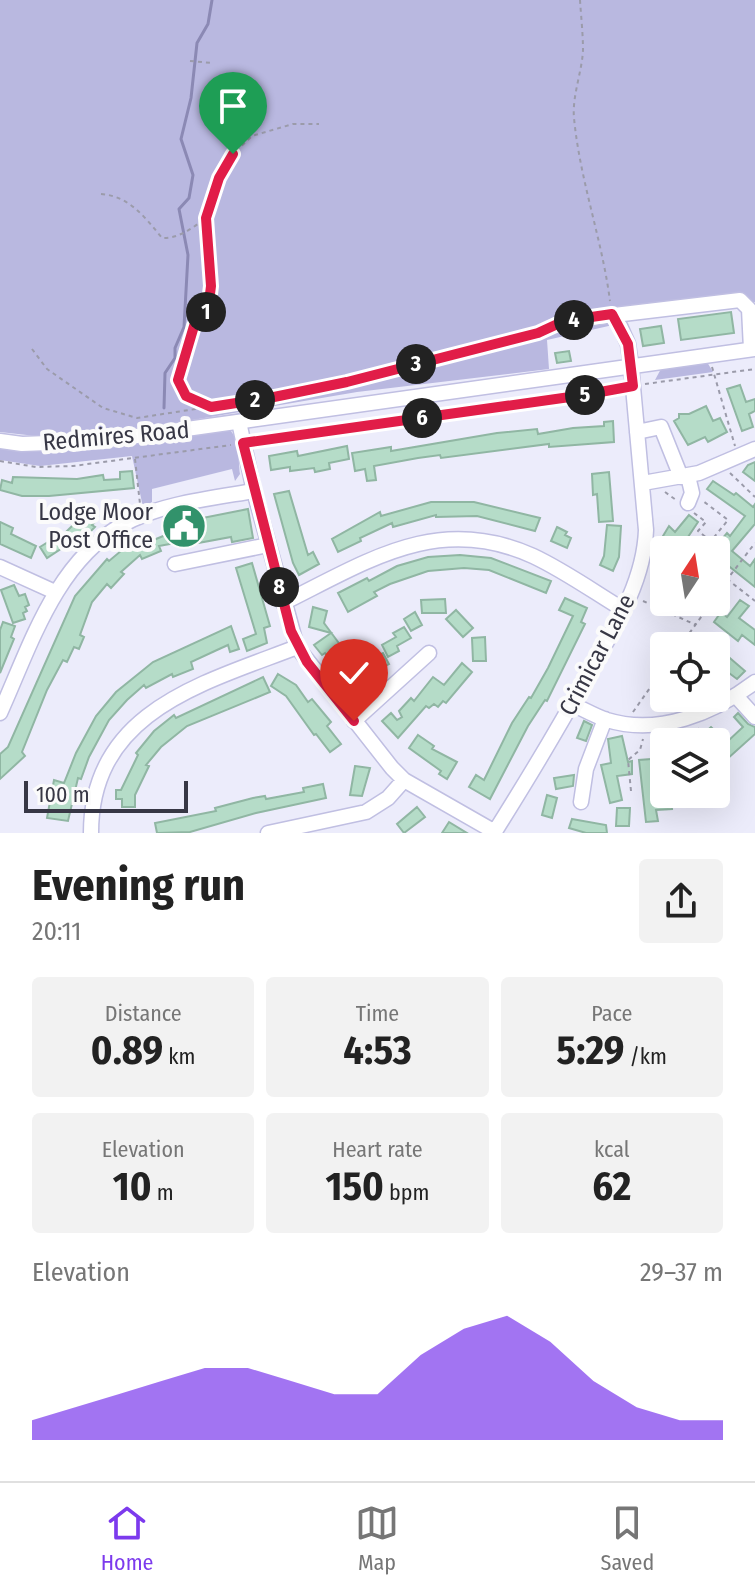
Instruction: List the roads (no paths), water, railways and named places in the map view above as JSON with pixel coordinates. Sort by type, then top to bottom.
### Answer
[{"type":"street","points":[[564,321],[616,320],[740,300],[749,309],[753,349]]},
{"type":"street","name":"Crimicar Lane","points":[[494,833],[572,704],[624,610],[646,542],[647,482],[637,432],[628,344],[616,320]]},
{"type":"street","name":"Redmires Road","points":[[0,441],[22,444],[101,441],[753,349]]},
{"type":"street","points":[[239,422],[254,491],[297,647],[404,780],[494,833]]},
{"type":"street","points":[[637,432],[661,427],[685,476],[690,504]]},
{"type":"street","points":[[647,482],[685,476],[755,449]]},
{"type":"street","points":[[0,713],[55,592],[76,565],[108,534],[142,516],[254,491]]},
{"type":"street","points":[[283,603],[387,553],[432,540],[452,538],[497,543],[534,557],[624,610]]},
{"type":"street","points":[[175,564],[268,545]]},
{"type":"street","points":[[0,567],[55,592]]},
{"type":"street","points":[[91,833],[97,791],[106,766],[131,729],[178,695],[297,647]]},
{"type":"street","points":[[354,721],[429,653]]},
{"type":"street","points":[[572,704],[605,719],[646,724],[694,717],[736,696],[755,682]]},
{"type":"street","points":[[736,696],[755,717]]},
{"type":"street","points":[[581,802],[586,769],[605,719]]},
{"type":"street","points":[[268,833],[366,812],[388,798],[404,780]]},
{"type":"waterway","points":[[164,408],[165,373],[175,358],[175,348],[184,327],[188,255],[179,209],[189,198],[193,175],[181,139],[191,98],[197,43],[208,24],[212,0]]},
{"type":"place","name":"Lodge Moor Post Office","points":[[184,526]]}]
